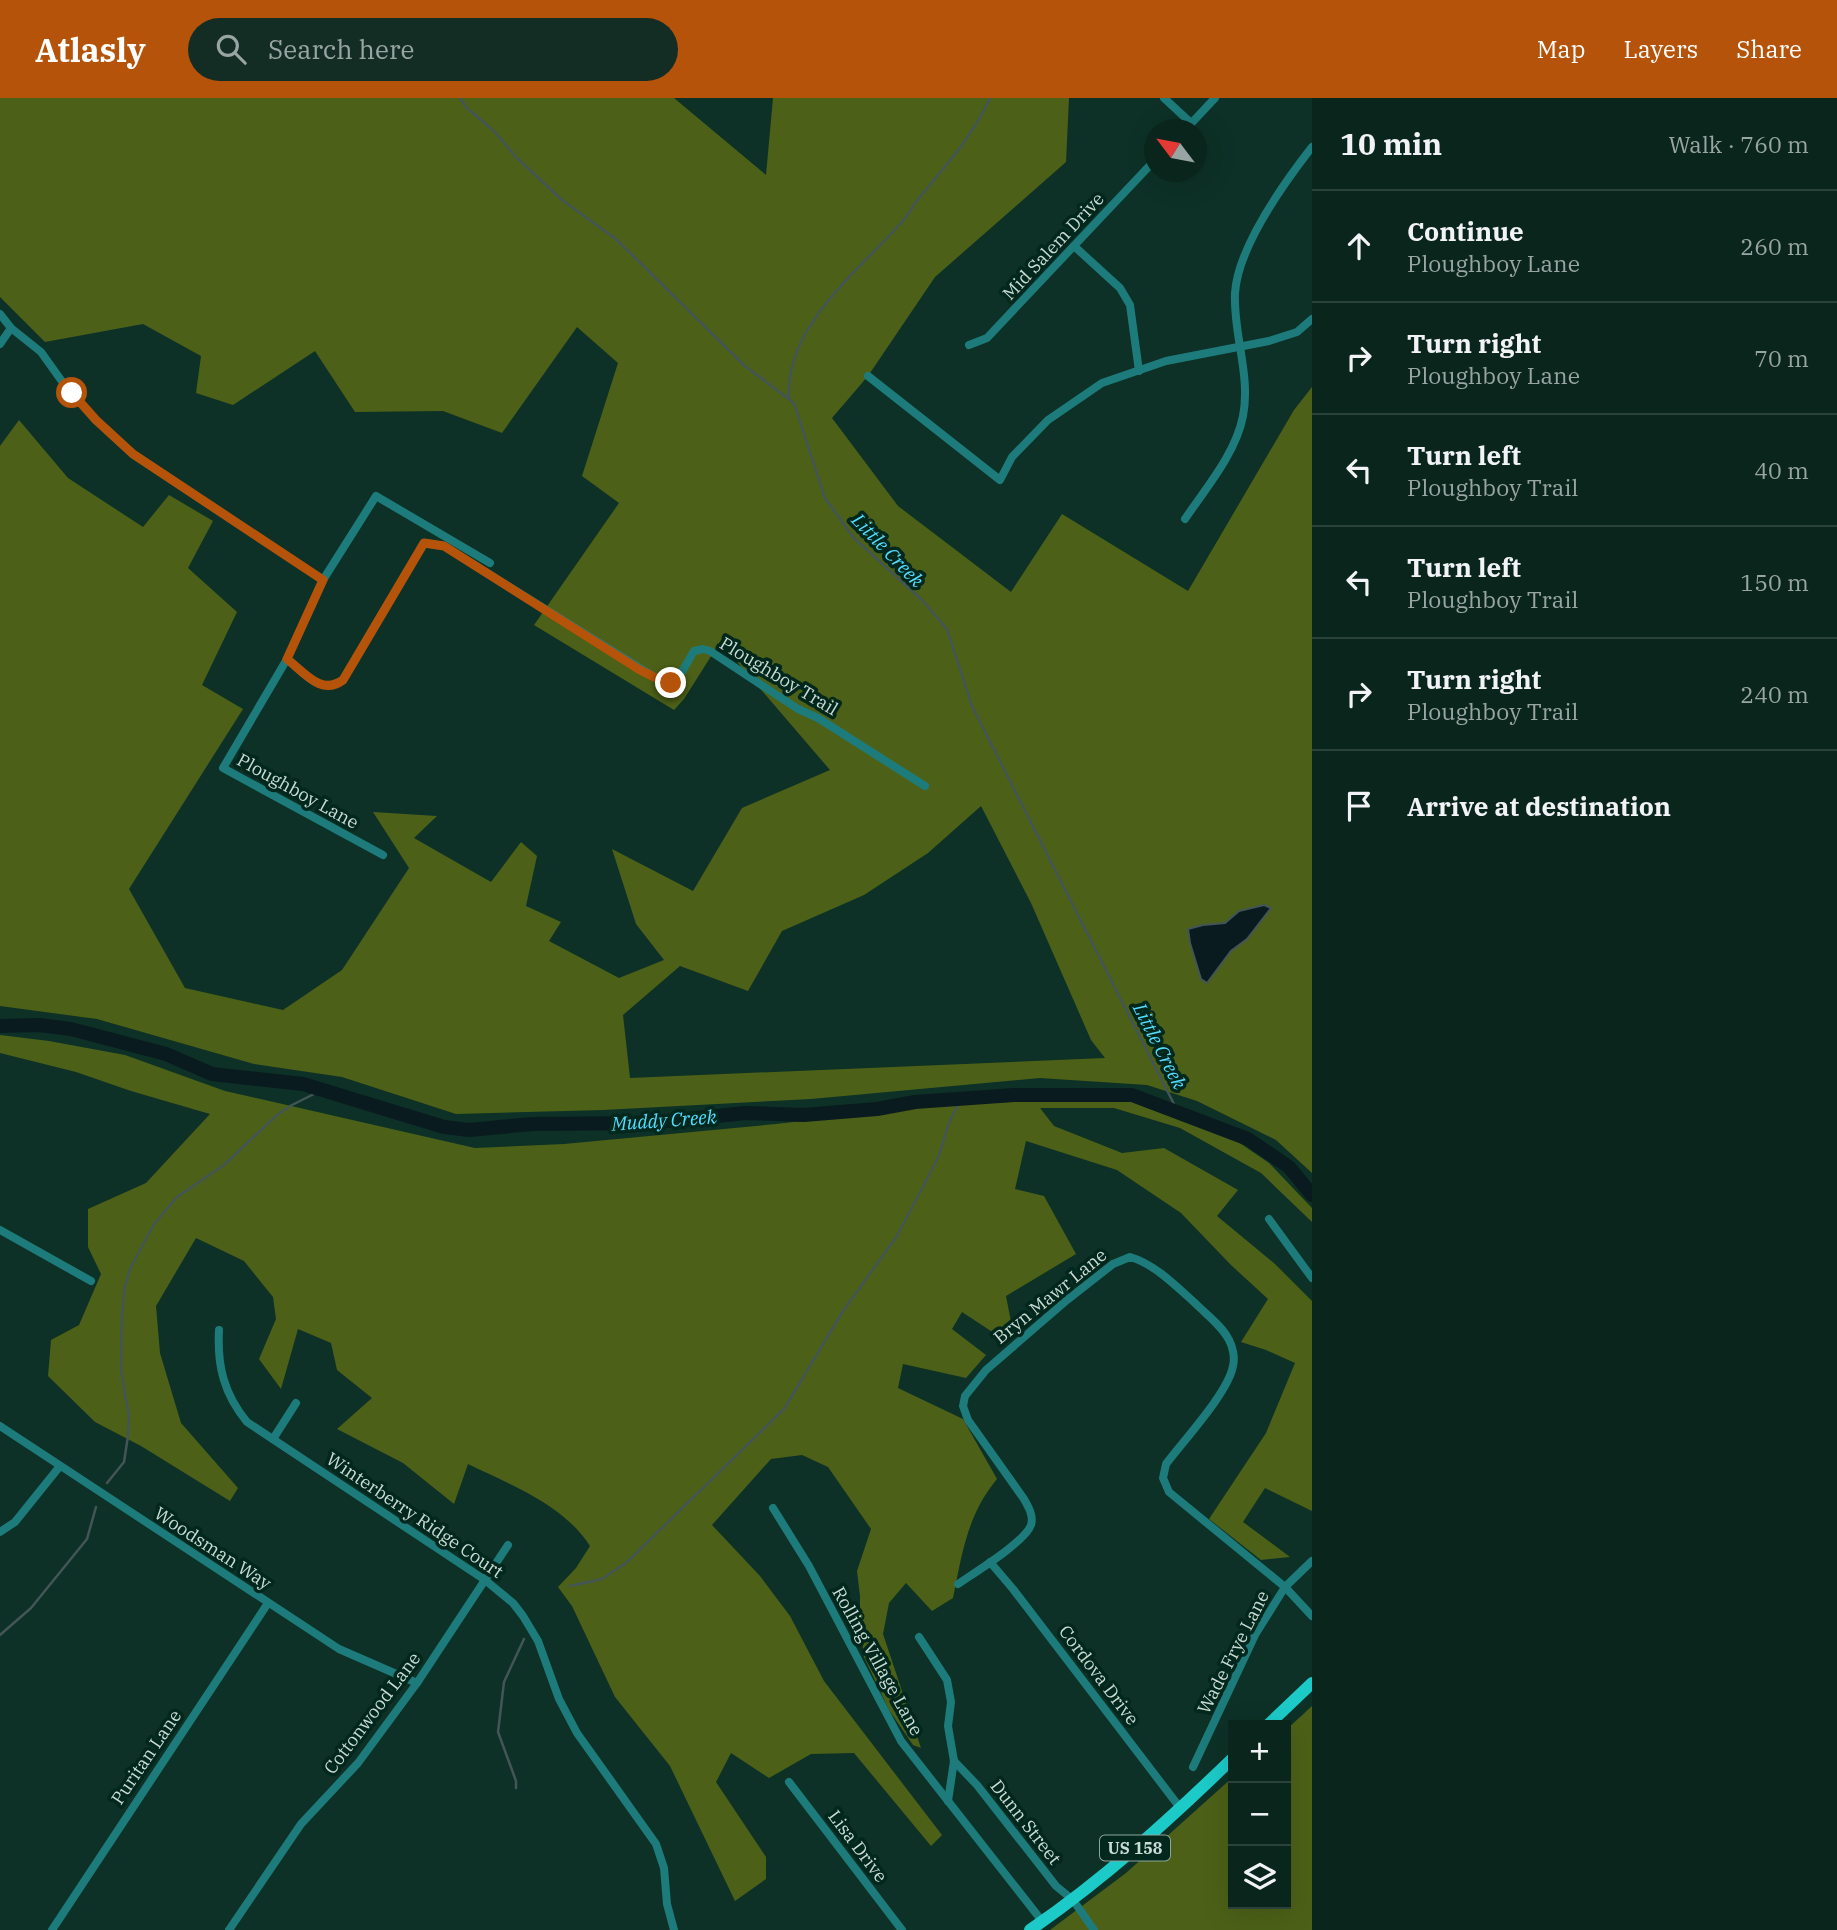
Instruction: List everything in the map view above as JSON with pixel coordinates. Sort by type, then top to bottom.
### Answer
[{"type":"main road","points":[[1273,1720],[1312,1683]]},
{"type":"main road","name":"US 158","points":[[1030,1930],[1073,1900],[1181,1809],[1228,1763]]},
{"type":"street","points":[[1164,98],[1182,119]]},
{"type":"street","points":[[1194,119],[1214,98]]},
{"type":"street","points":[[1185,519],[1237,436],[1243,416],[1245,394],[1235,292],[1246,252],[1262,220],[1312,147]]},
{"type":"street","name":"Mid Salem Drive","points":[[969,345],[987,338],[1144,172]]},
{"type":"street","points":[[1074,246],[1120,288],[1130,305],[1139,370]]},
{"type":"street","points":[[0,314],[11,328],[41,352],[66,387],[96,420],[133,454],[323,580]]},
{"type":"street","points":[[868,376],[1000,480],[1012,457],[1048,420],[1102,383],[1166,361],[1269,341],[1297,332],[1312,319]]},
{"type":"street","points":[[0,344],[11,328]]},
{"type":"street","name":"Ploughboy Lane","points":[[383,855],[223,768],[287,659],[323,580],[376,496],[490,563]]},
{"type":"street","name":"Ploughboy Trail","points":[[287,659],[322,686],[335,686],[343,680],[424,543],[437,544],[656,678],[676,682],[694,651],[710,651],[798,709],[828,724],[925,786]]},
{"type":"street","points":[[1269,1219],[1312,1278]]},
{"type":"street","points":[[0,1230],[91,1281]]},
{"type":"street","name":"Bryn Mawr Lane","points":[[958,1584],[990,1562],[1029,1529],[1031,1516],[1014,1483],[968,1420],[963,1406],[965,1396],[986,1370],[1067,1300],[1113,1264],[1130,1257],[1147,1264],[1200,1308],[1224,1333],[1233,1353],[1230,1377],[1166,1464],[1163,1471],[1164,1486],[1199,1518],[1285,1587],[1312,1616]]},
{"type":"street","name":"Winterberry Ridge Court","points":[[219,1331],[220,1373],[231,1400],[247,1422],[485,1580],[513,1603],[523,1616],[538,1641],[559,1699],[577,1733],[656,1844],[664,1868],[667,1904],[674,1930]]},
{"type":"street","points":[[273,1439],[296,1403]]},
{"type":"street","name":"Woodsman Way","points":[[0,1426],[351,1656],[417,1683]]},
{"type":"street","points":[[0,1532],[15,1522],[60,1466]]},
{"type":"street","name":"Rolling Village Lane","points":[[773,1508],[811,1570],[901,1741],[1042,1921]]},
{"type":"street","name":"Cottonwood Lane","points":[[229,1930],[301,1824],[358,1763],[417,1683],[508,1545]]},
{"type":"street","name":"Wade Frye Lane","points":[[1193,1767],[1255,1634],[1285,1587],[1312,1561]]},
{"type":"street","name":"Cordova Drive","points":[[990,1562],[1181,1809]]},
{"type":"street","name":"Puritan Lane","points":[[52,1930],[268,1603]]},
{"type":"street","points":[[919,1637],[947,1680],[951,1702],[948,1726],[954,1761],[948,1801]]},
{"type":"street","name":"Dunn Street","points":[[954,1761],[977,1785],[1056,1886],[1073,1900],[1094,1930]]},
{"type":"street","name":"Lisa Drive","points":[[789,1782],[902,1930]]},
{"type":"green space","points":[[0,98],[674,98],[766,175],[773,98],[1069,98],[1066,162],[935,277],[868,376],[832,418],[898,506],[1011,592],[1062,514],[1188,591],[1294,410],[1312,387],[1312,1173],[1276,1140],[1197,1101],[1147,1085],[1040,1078],[811,1099],[603,1110],[456,1114],[342,1077],[254,1064],[97,1019],[0,1006],[0,446],[19,420],[68,478],[143,527],[169,495],[213,521],[188,568],[237,612],[202,685],[243,709],[129,889],[185,988],[283,1010],[342,970],[409,868],[373,812],[437,816],[414,838],[491,882],[521,842],[537,856],[526,906],[561,922],[549,941],[619,978],[664,960],[636,924],[612,849],[693,891],[742,808],[830,770],[720,642],[684,699],[674,710],[534,625],[619,503],[582,476],[618,363],[577,327],[502,433],[443,411],[355,412],[315,351],[233,405],[196,393],[201,356],[143,324],[45,342],[0,297]],"holes":[[[981,806],[1031,903],[1091,1040],[1105,1058],[630,1078],[623,1015],[680,966],[748,991],[782,931],[864,895],[928,853]]]},
{"type":"green space","points":[[0,1035],[125,1055],[225,1091],[475,1148],[564,1144],[951,1104],[1129,1098],[1231,1137],[1269,1163],[1312,1208],[1312,1222],[1261,1173],[1180,1128],[1114,1108],[1040,1108],[1054,1126],[1122,1153],[1164,1148],[1238,1190],[1217,1216],[1275,1264],[1312,1301],[1312,1511],[1265,1488],[1243,1522],[1290,1557],[1261,1560],[1209,1519],[1266,1433],[1295,1363],[1241,1342],[1268,1299],[1181,1213],[1117,1170],[1026,1141],[1015,1189],[1044,1196],[1076,1254],[1006,1296],[1012,1327],[997,1335],[962,1312],[952,1329],[986,1355],[966,1378],[903,1364],[898,1388],[963,1419],[997,1479],[972,1521],[953,1598],[932,1611],[906,1583],[889,1603],[883,1634],[921,1748],[913,1745],[889,1710],[864,1657],[857,1571],[871,1529],[828,1467],[802,1455],[771,1459],[712,1525],[760,1576],[790,1616],[824,1681],[942,1835],[931,1846],[854,1753],[811,1754],[769,1778],[731,1753],[716,1782],[766,1857],[766,1879],[735,1901],[670,1766],[615,1697],[572,1606],[558,1587],[576,1568],[590,1546],[579,1531],[566,1518],[535,1497],[468,1464],[454,1504],[403,1463],[337,1429],[372,1398],[337,1370],[331,1343],[298,1329],[281,1389],[259,1359],[276,1319],[273,1297],[244,1261],[196,1238],[156,1306],[160,1353],[181,1423],[238,1488],[230,1501],[141,1446],[95,1422],[48,1376],[51,1340],[79,1325],[101,1274],[88,1247],[88,1209],[146,1183],[210,1114],[76,1072],[0,1053]]},
{"type":"green space","points":[[1312,1706],[1312,1930],[1050,1930],[1126,1873],[1228,1781],[1228,1909],[1291,1909],[1291,1725]]},
{"type":"shaded area","points":[[1264,905],[1271,908],[1247,939],[1231,951],[1207,983],[1201,979],[1188,929],[1225,923],[1239,911]]},
{"type":"waterway","name":"Little Creek","points":[[460,98],[467,108],[494,131],[516,157],[562,200],[616,239],[745,366],[794,403],[825,498],[853,537],[923,601],[947,629],[972,706],[1178,1112]]},
{"type":"waterway","points":[[789,397],[791,371],[811,324],[827,302],[904,220],[967,138],[990,98]]},
{"type":"waterway","name":"Muddy Creek","points":[[0,1026],[39,1025],[71,1029],[166,1054],[212,1074],[303,1084],[444,1127],[469,1130],[532,1124],[647,1123],[746,1113],[804,1115],[877,1109],[915,1102],[1014,1095],[1132,1095],[1248,1139],[1289,1167],[1312,1195]]},
{"type":"waterway","points":[[107,1483],[124,1462],[128,1436],[129,1416],[121,1370],[125,1286],[130,1269],[154,1224],[177,1197],[224,1165],[277,1115],[322,1090]]},
{"type":"waterway","points":[[570,1586],[602,1579],[626,1563],[784,1409],[843,1311],[897,1236],[938,1158],[949,1123],[961,1099]]},
{"type":"waterway","points":[[0,1635],[31,1608],[87,1539],[96,1507]]},
{"type":"waterway","points":[[516,1788],[516,1781],[498,1732],[504,1682],[524,1639]]},
{"type":"route","points":[[72,393],[96,420],[133,454],[323,580],[287,659],[322,686],[335,686],[351,670],[368,642],[369,634],[424,543],[444,546],[640,670],[671,683]]}]
